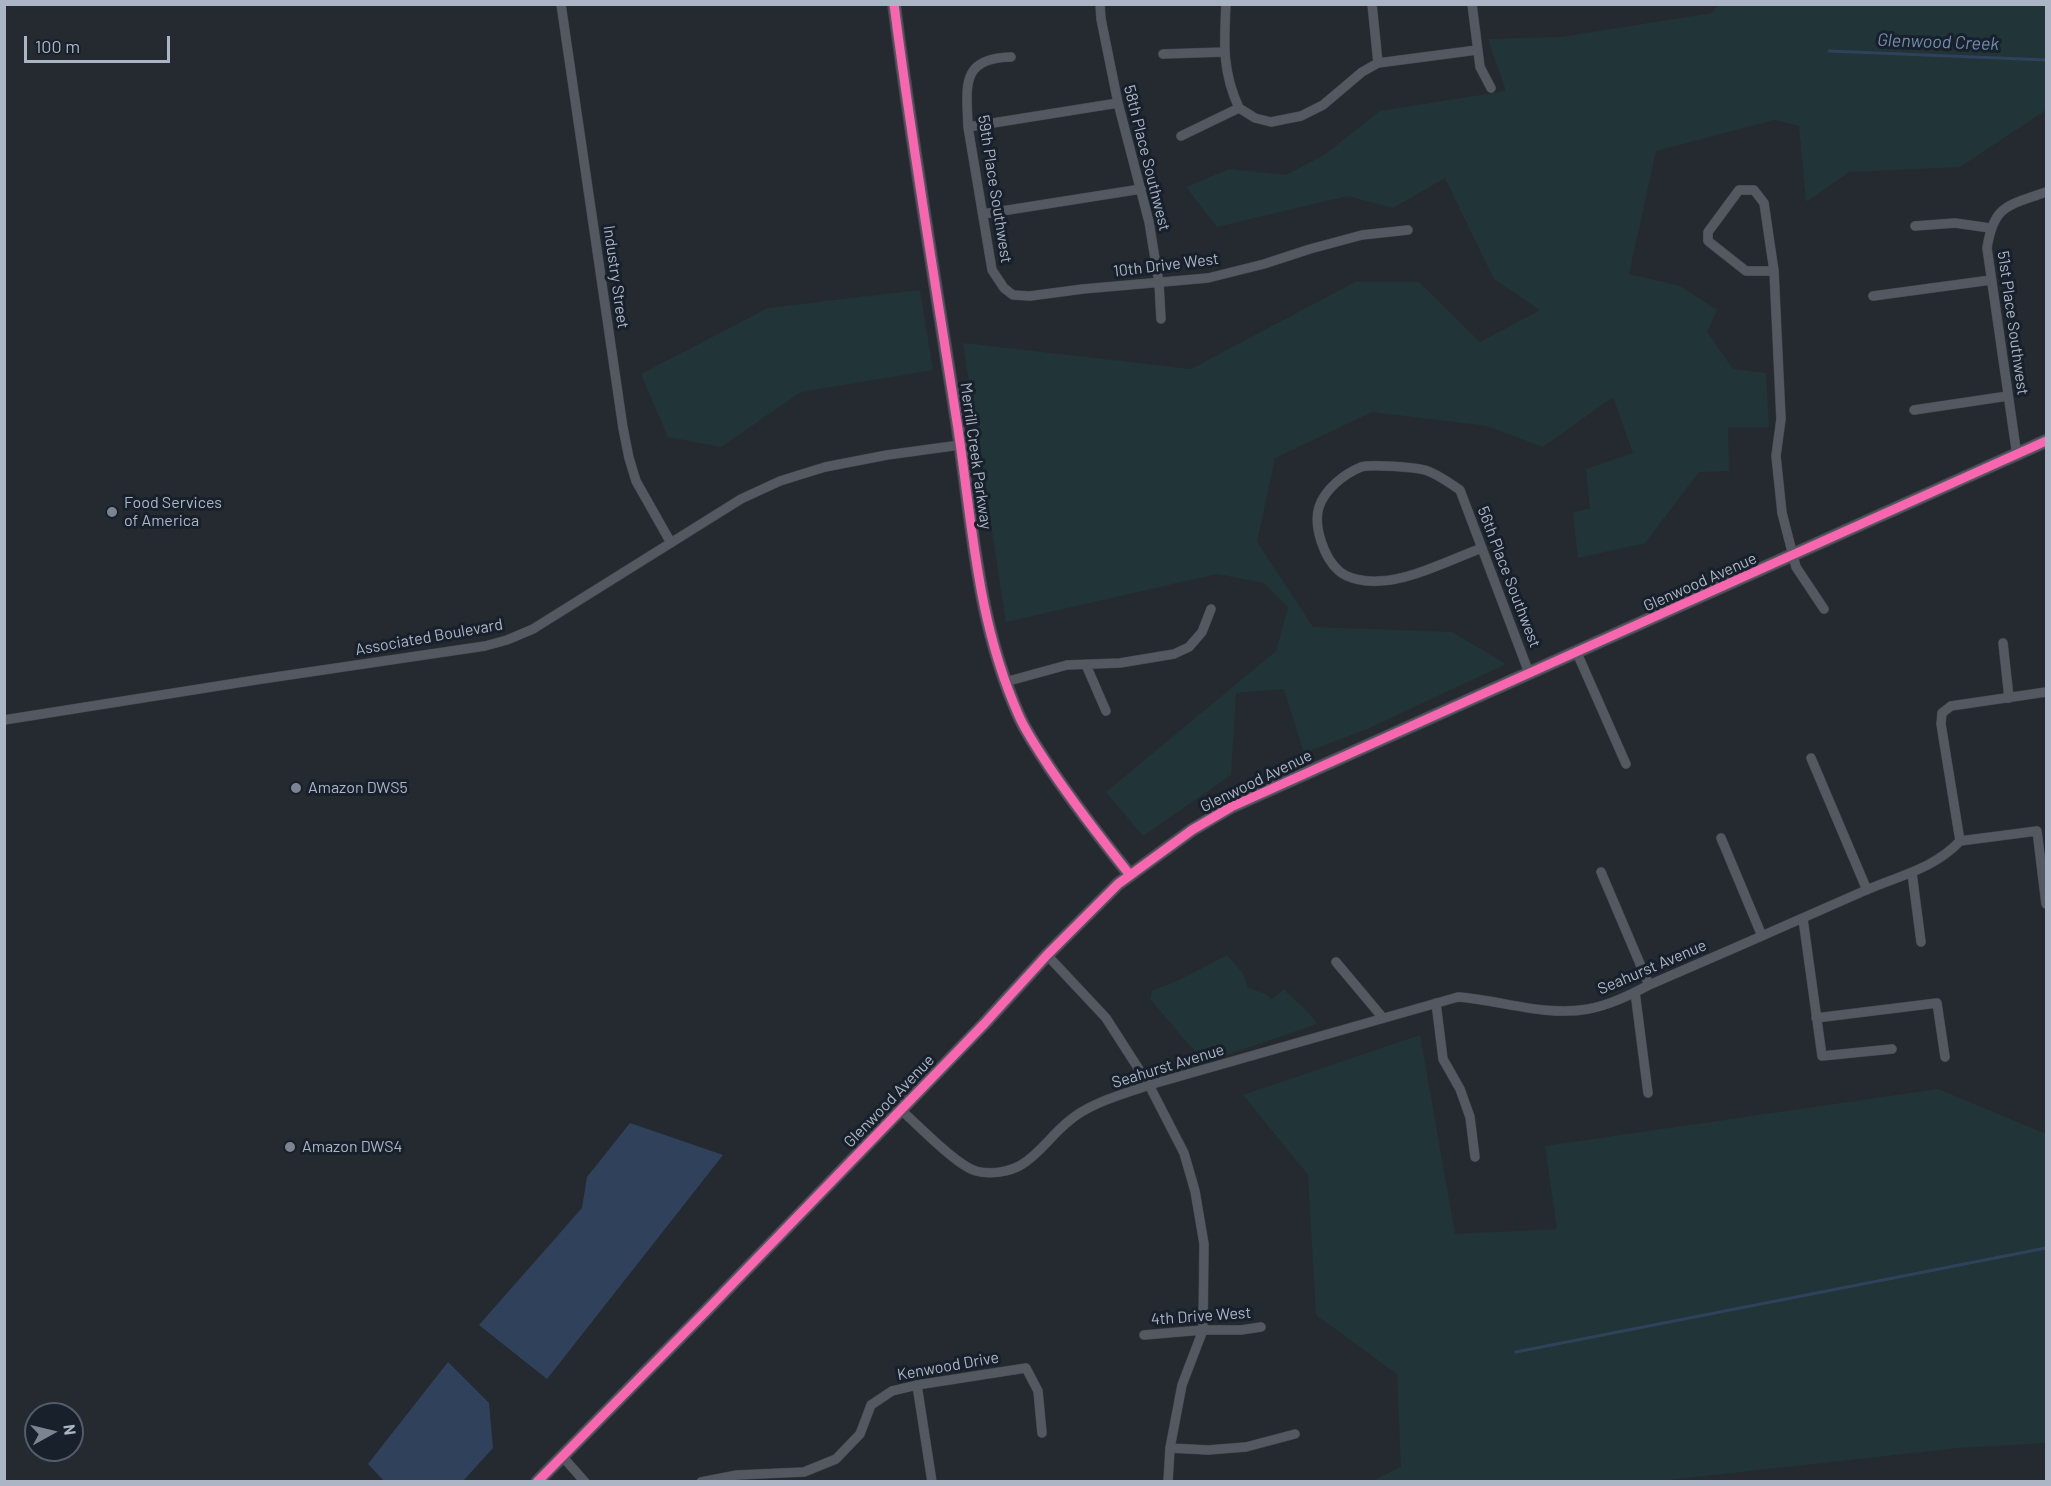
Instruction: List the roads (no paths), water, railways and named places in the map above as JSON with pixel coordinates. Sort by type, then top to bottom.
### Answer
[{"type":"street","name":"Industry Street","points":[[561,4],[622,429],[636,481],[671,543]]},
{"type":"street","name":"Merrill Creek Parkway","points":[[894,4],[907,109],[960,445],[978,578],[990,635],[1005,682],[1035,745],[1072,801],[1130,875]]},
{"type":"street","name":"58th Place Southwest","points":[[1100,4],[1118,103],[1141,189],[1159,283],[1161,319]]},
{"type":"street","points":[[1226,4],[1224,52],[1229,88],[1239,108],[1255,118],[1271,122],[1300,116],[1323,105],[1362,72],[1378,63],[1477,50]]},
{"type":"street","points":[[1372,4],[1378,63]]},
{"type":"street","points":[[1472,4],[1480,67],[1491,88]]},
{"type":"street","points":[[1163,54],[1224,52]]},
{"type":"street","name":"59th Place Southwest","points":[[998,282],[992,270],[968,127],[968,80],[975,69],[986,61],[1011,57]]},
{"type":"street","points":[[968,127],[1118,103]]},
{"type":"street","points":[[1181,136],[1239,108]]},
{"type":"street","points":[[983,214],[1141,189]]},
{"type":"street","points":[[1774,271],[1746,271],[1708,241],[1707,232],[1739,190],[1754,190],[1764,203],[1774,271],[1781,419],[1776,456],[1782,513],[1796,567],[1824,609]]},
{"type":"street","points":[[1915,226],[1955,223],[1990,228],[1992,222],[2005,207],[2046,192]]},
{"type":"street","name":"51st Place Southwest","points":[[1990,228],[1987,248],[2017,456]]},
{"type":"street","name":"10th Drive West","points":[[998,282],[1013,295],[1030,296],[1208,278],[1362,235],[1408,230]]},
{"type":"street","points":[[1873,296],[1991,280]]},
{"type":"street","points":[[1914,410],[2008,396]]},
{"type":"street","name":"Glenwood Avenue","points":[[537,1482],[901,1110],[1047,955],[1130,875],[1192,830],[1231,807],[2017,456],[2046,441]]},
{"type":"street","name":"Associated Boulevard","points":[[4,720],[485,646],[533,629],[741,498],[780,481],[825,467],[887,455],[960,445]]},
{"type":"street","name":"56th Place Southwest","points":[[1482,548],[1394,580],[1375,582],[1357,579],[1339,572],[1329,559],[1320,541],[1319,508],[1329,490],[1340,479],[1363,466],[1397,466],[1424,470],[1441,477],[1460,490],[1482,548],[1529,673]]},
{"type":"street","points":[[1005,682],[1067,665],[1120,663],[1174,654],[1189,647],[1202,632],[1210,609]]},
{"type":"street","points":[[2003,643],[2009,698]]},
{"type":"street","points":[[1577,653],[1626,764]]},
{"type":"street","points":[[1086,665],[1106,711]]},
{"type":"street","points":[[2046,692],[1951,706],[1942,713],[1941,723],[1960,841],[2037,831],[2046,904]]},
{"type":"street","points":[[1812,758],[1867,890]]},
{"type":"street","points":[[1721,838],[1762,936]]},
{"type":"street","name":"Seahurst Avenue","points":[[901,1110],[946,1152],[975,1171],[994,1173],[1020,1166],[1047,1144],[1069,1120],[1082,1112],[1149,1085],[1436,1003],[1458,997],[1482,998],[1556,1011],[1588,1009],[1624,998],[1867,890],[1912,873],[1948,854],[1960,841]]},
{"type":"street","points":[[1601,872],[1649,985]]},
{"type":"street","points":[[1912,873],[1921,942]]},
{"type":"street","points":[[1803,919],[1822,1056],[1892,1049]]},
{"type":"street","points":[[1047,955],[1106,1018],[1149,1085],[1184,1153],[1195,1191],[1204,1244],[1203,1330],[1182,1385],[1170,1448],[1168,1482]]},
{"type":"street","points":[[1336,962],[1383,1018]]},
{"type":"street","points":[[1635,992],[1648,1093]]},
{"type":"street","points":[[1436,1003],[1443,1059],[1460,1089],[1470,1117],[1475,1157]]},
{"type":"street","points":[[1815,1018],[1937,1004],[1945,1057]]},
{"type":"street","name":"4th Drive West","points":[[1144,1335],[1203,1330],[1241,1330],[1261,1326]]},
{"type":"street","name":"Kenwood Drive","points":[[701,1482],[737,1475],[804,1477],[836,1459],[860,1434],[870,1405],[892,1391],[1026,1368],[1038,1391],[1042,1433]]},
{"type":"street","points":[[917,1385],[932,1482]]},
{"type":"street","points":[[1170,1448],[1208,1450],[1246,1447],[1294,1434]]},
{"type":"street","points":[[562,1456],[585,1482]]},
{"type":"water","points":[[630,1123],[723,1155],[547,1379],[479,1325],[582,1208],[587,1177]]},
{"type":"water","points":[[448,1362],[489,1403],[493,1448],[463,1481],[384,1481],[368,1464]]},
{"type":"waterway","name":"Glenwood Creek","points":[[1829,51],[2046,60]]},
{"type":"waterway","points":[[1516,1352],[2046,1248]]},
{"type":"place","name":"Food Services of America","points":[[112,512]]},
{"type":"place","name":"Amazon DWS5","points":[[296,788]]},
{"type":"place","name":"Amazon DWS4","points":[[290,1147]]}]
